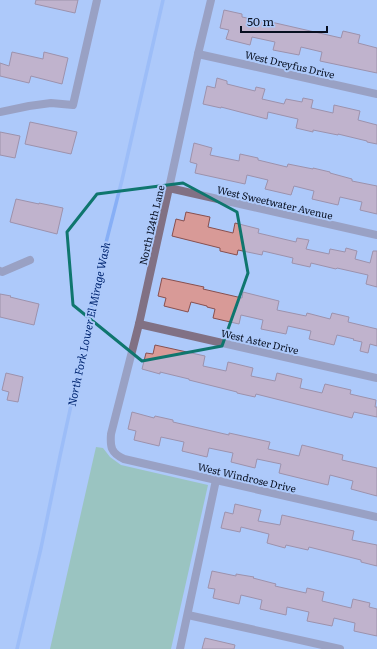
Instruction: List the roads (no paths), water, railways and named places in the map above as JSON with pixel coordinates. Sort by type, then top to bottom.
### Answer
[{"type":"street","points":[[0,112],[51,103],[73,104],[97,0]]},
{"type":"street","name":"North 124th Lane","points":[[114,453],[110,443],[111,434],[139,324],[211,0]]},
{"type":"street","name":"West Dreyfus Drive","points":[[198,54],[377,94]]},
{"type":"street","name":"West Sweetwater Avenue","points":[[169,188],[377,235]]},
{"type":"street","points":[[0,271],[2,272],[30,260]]},
{"type":"street","name":"West Aster Drive","points":[[139,324],[377,378]]},
{"type":"street","name":"West Windrose Drive","points":[[114,453],[124,459],[377,517]]},
{"type":"street","points":[[180,649],[216,480]]},
{"type":"street","points":[[188,615],[340,649]]},
{"type":"waterway","name":"North Fork Lower El Mirage Wash","points":[[17,649],[41,548],[98,274],[122,180],[163,0]]}]
